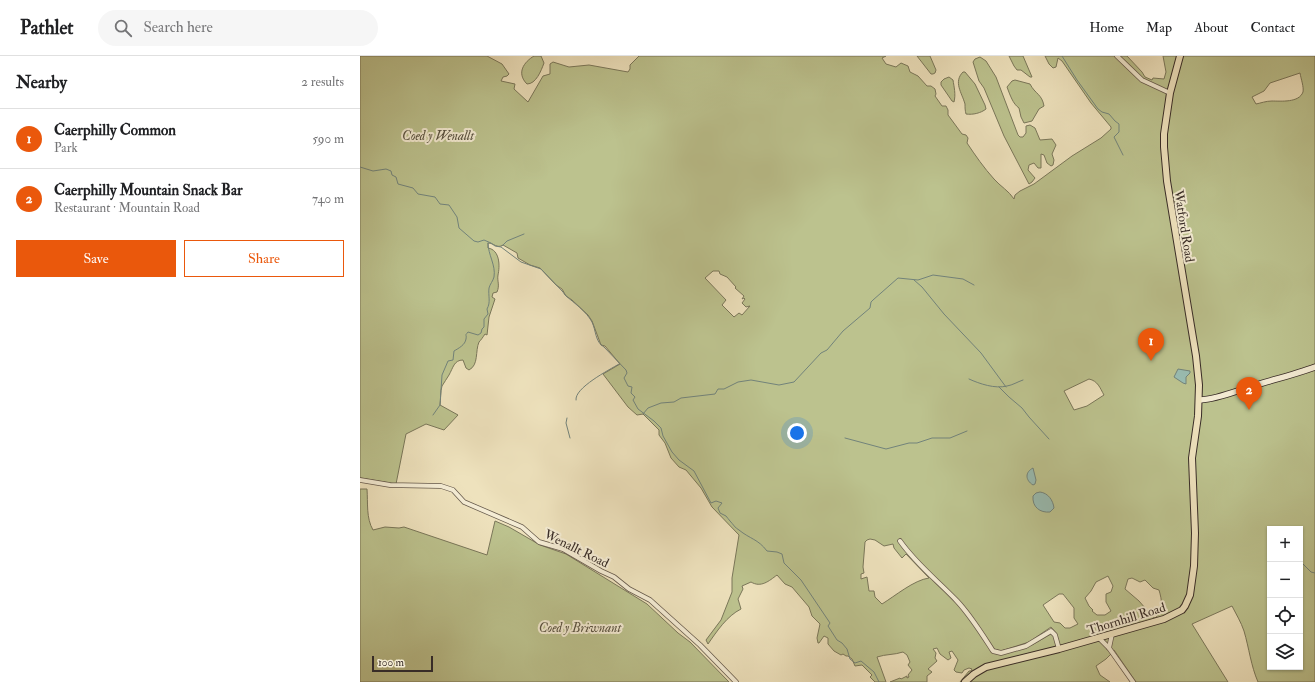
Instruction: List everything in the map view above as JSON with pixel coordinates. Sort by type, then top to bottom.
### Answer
[{"type":"main road","name":"Watford Road","points":[[1180,56],[1170,93],[1164,134],[1164,161],[1196,356],[1200,400]]},
{"type":"main road","points":[[1200,400],[1216,398],[1315,367]]},
{"type":"main road","name":"Thornhill Road","points":[[965,682],[978,671],[986,667],[1059,650],[1172,616],[1182,610],[1188,600],[1192,586],[1195,551],[1192,458],[1200,400]]},
{"type":"street","points":[[1117,56],[1142,80],[1170,93]]},
{"type":"street","name":"Wenallt Road","points":[[360,480],[390,485],[442,486],[453,490],[464,502],[522,527],[539,542],[563,549],[614,577],[650,600],[700,645],[736,682]]},
{"type":"street","points":[[900,542],[915,561],[963,608],[981,631],[993,651],[1001,653],[1026,646],[1051,632],[1055,635],[1059,650]]},
{"type":"street","points":[[1109,648],[1112,634]]},
{"type":"street","points":[[1099,638],[1109,648],[1134,682]]},
{"type":"green space","name":"Coed y Wenallt","points":[[360,56],[487,56],[502,64],[509,74],[503,77],[501,81],[515,84],[514,89],[528,102],[543,76],[550,74],[550,64],[553,62],[569,67],[589,65],[628,72],[630,65],[639,56],[886,56],[882,58],[886,64],[896,67],[901,63],[908,66],[910,72],[918,76],[927,86],[931,86],[935,89],[935,96],[942,106],[946,106],[948,115],[962,134],[966,135],[968,138],[967,143],[976,157],[994,179],[1010,193],[1014,199],[1015,195],[1020,191],[1034,184],[1072,156],[1101,138],[1111,129],[1062,61],[1058,58],[1056,67],[1053,68],[1045,56],[1127,56],[1145,77],[1152,80],[1153,78],[1164,79],[1166,72],[1163,56],[1315,56],[1315,682],[1258,682],[1244,631],[1232,606],[1192,624],[1228,682],[1136,682],[1114,650],[1106,659],[1096,666],[1100,675],[1110,682],[960,682],[972,669],[969,668],[964,670],[962,673],[956,672],[954,670],[958,660],[952,651],[949,652],[951,658],[948,660],[940,654],[937,648],[933,649],[936,653],[935,658],[937,661],[928,669],[932,672],[927,676],[927,682],[890,682],[907,676],[907,678],[909,677],[908,675],[912,670],[908,665],[910,662],[907,655],[903,652],[877,657],[886,682],[875,682],[870,677],[872,675],[862,665],[855,666],[852,659],[848,656],[843,654],[841,655],[834,651],[828,644],[828,638],[824,636],[818,643],[817,638],[820,624],[812,616],[809,607],[792,587],[785,584],[777,575],[762,584],[755,584],[751,582],[742,586],[743,589],[738,599],[741,609],[727,620],[708,644],[706,640],[721,620],[732,592],[732,578],[739,535],[712,507],[701,488],[686,470],[679,467],[671,458],[665,443],[659,435],[659,430],[643,414],[637,415],[628,407],[603,374],[620,364],[605,346],[601,345],[592,321],[588,315],[566,296],[562,289],[556,285],[540,268],[530,265],[518,258],[517,253],[503,245],[497,246],[488,243],[488,248],[495,252],[498,259],[498,287],[497,292],[493,293],[492,297],[495,299],[489,317],[487,335],[485,334],[479,342],[476,361],[469,370],[466,368],[463,360],[458,361],[454,365],[441,388],[440,405],[458,415],[444,430],[426,424],[406,434],[396,484],[360,478]],"holes":[[[1300,73],[1303,92],[1298,98],[1289,101],[1270,101],[1256,104],[1252,97],[1264,91],[1270,83]],[[713,271],[719,271],[720,274],[727,277],[736,287],[735,288],[744,296],[742,299],[745,299],[742,303],[746,307],[750,306],[742,315],[739,313],[734,317],[722,305],[726,300],[705,278]],[[1089,379],[1095,381],[1104,395],[1087,406],[1074,410],[1064,391]],[[867,540],[875,540],[884,546],[893,544],[894,548],[902,558],[906,554],[929,578],[923,579],[911,585],[882,604],[875,597],[874,591],[869,591],[867,577],[861,579],[861,574],[864,573],[865,542]],[[1108,576],[1113,586],[1111,592],[1106,594],[1106,602],[1111,611],[1105,615],[1097,615],[1092,611],[1093,610],[1085,598],[1096,582]],[[1132,578],[1140,582],[1145,580],[1153,588],[1159,590],[1161,609],[1158,615],[1155,618],[1153,617],[1139,601],[1125,589],[1128,579]],[[1059,594],[1063,594],[1074,608],[1074,618],[1078,624],[1070,628],[1065,628],[1060,623],[1054,622],[1043,605]],[[965,608],[994,649],[1001,651],[995,652]],[[1051,627],[1056,633],[1053,636],[1051,634],[1032,645],[1002,651],[1029,642]]]},
{"type":"green space","points":[[534,56],[541,56],[544,63],[536,79],[527,84],[522,76],[523,68],[527,61]]},
{"type":"green space","points":[[917,56],[930,56],[936,70],[935,73],[931,74]]},
{"type":"green space","points":[[1009,56],[1023,56],[1032,77],[1021,70],[1017,70]]},
{"type":"green space","points":[[980,57],[986,61],[996,77],[1018,135],[1023,137],[1026,133],[1026,126],[1030,125],[1035,128],[1040,140],[1052,139],[1056,145],[1052,154],[1054,160],[1053,165],[1051,166],[1047,163],[1044,155],[1041,154],[1041,168],[1038,168],[1034,163],[1029,165],[1028,170],[1035,178],[1029,184],[1004,136],[984,88],[979,81],[973,62],[975,59]]},
{"type":"green space","points":[[963,72],[965,72],[975,84],[985,105],[986,109],[982,112],[966,114],[965,104],[958,84],[960,76]]},
{"type":"green space","points":[[949,77],[953,80],[955,93],[954,102],[941,85],[941,82],[944,79]]},
{"type":"green space","points":[[1015,80],[1030,84],[1043,102],[1044,106],[1039,109],[1032,121],[1024,123],[1019,108],[1015,104],[1007,87],[1012,81]]},
{"type":"green space","name":"Coed y Briwnant","points":[[360,489],[367,489],[368,515],[373,530],[385,527],[404,527],[487,555],[495,521],[509,527],[540,545],[566,554],[647,604],[678,633],[690,642],[729,682],[360,682]]},
{"type":"water","points":[[1178,369],[1190,371],[1186,377],[1186,384],[1174,377]]},
{"type":"water","points":[[1033,468],[1036,480],[1035,484],[1033,485],[1028,481],[1027,474]]},
{"type":"water","points":[[1040,492],[1048,495],[1053,502],[1054,508],[1050,512],[1040,510],[1035,506],[1033,496]]},
{"type":"waterway","points":[[1062,56],[1098,109],[1109,114],[1119,124],[1119,132],[1114,137],[1123,155]]},
{"type":"waterway","points":[[360,167],[373,171],[386,169],[391,171],[392,175],[396,177],[398,184],[413,188],[418,194],[435,197],[440,204],[449,205],[457,217],[459,228],[474,241],[478,242],[484,240],[495,246],[501,247],[521,262],[541,269],[592,322],[596,336],[601,345],[626,370],[627,373],[624,378],[628,386],[632,387],[631,393],[635,397],[633,400],[638,409],[661,428],[663,436],[672,452],[679,460],[694,471],[711,503],[716,501],[722,503],[718,508],[720,513],[726,516],[736,528],[757,541],[767,551],[782,554],[784,563],[801,580],[830,623],[828,626],[837,640],[847,649],[850,659],[855,663],[861,661],[874,672],[879,682]]},
{"type":"waterway","points":[[502,246],[507,241],[524,234]]},
{"type":"waterway","points":[[433,415],[440,405],[442,375],[448,361],[453,360],[454,351],[462,346],[468,332],[478,335],[484,327],[484,319],[488,314],[489,288],[494,278],[493,264],[488,243]]},
{"type":"waterway","points":[[643,414],[648,408],[661,403],[674,402],[681,398],[715,394],[718,389],[724,389],[738,382],[751,380],[779,385],[794,382],[821,353],[827,350],[843,331],[870,308],[871,302],[898,278],[918,280],[933,275],[963,279],[974,285]]},
{"type":"waterway","points":[[914,280],[981,353],[1006,387]]},
{"type":"waterway","points":[[576,400],[580,390],[600,375],[619,364]]},
{"type":"waterway","points":[[969,379],[998,387],[1009,386],[1023,380]]},
{"type":"waterway","points":[[999,387],[1022,408],[1049,439]]},
{"type":"waterway","points":[[567,418],[566,423],[570,438]]},
{"type":"waterway","points":[[845,438],[886,449],[909,443],[917,443],[932,438],[950,438],[967,431]]},
{"type":"waterway","points":[[1301,562],[1311,572],[1315,573]]},
{"type":"place","name":"Caerphilly Common","points":[[1151,361]]},
{"type":"place","name":"Caerphilly Mountain Snack Bar","points":[[1249,410]]}]
